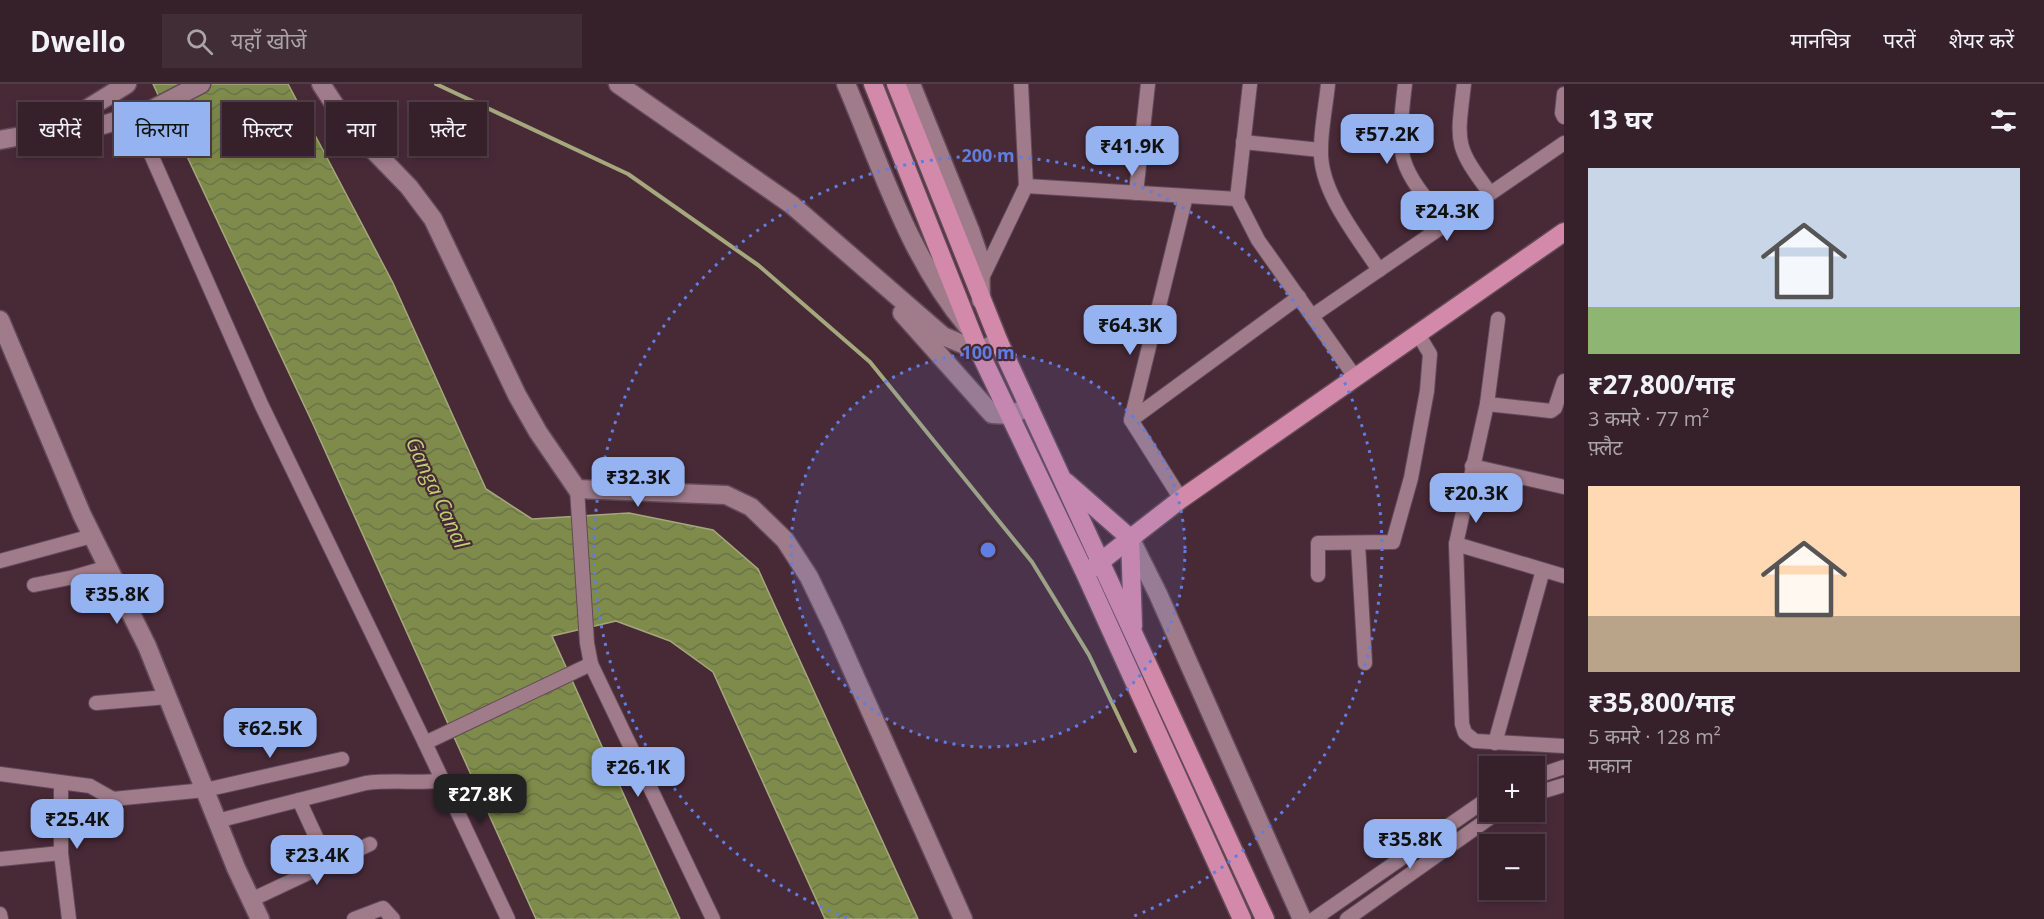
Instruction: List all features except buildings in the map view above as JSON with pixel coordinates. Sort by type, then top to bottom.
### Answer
[{"type":"highway","points":[[873,84],[979,351],[1085,573],[1242,919]]},
{"type":"highway","points":[[896,84],[999,342],[1265,919]]},
{"type":"highway","points":[[1085,573],[1181,499],[1564,232]]},
{"type":"highway","points":[[1060,477],[1130,538],[1133,634]]},
{"type":"street","points":[[164,102],[201,84]]},
{"type":"street","points":[[321,84],[346,122],[409,187],[433,219],[517,395],[579,498],[587,643],[591,664],[713,919]]},
{"type":"street","points":[[618,84],[792,205],[874,279],[943,336],[979,351],[999,342]]},
{"type":"street","points":[[846,84],[922,259],[949,304],[969,327]]},
{"type":"street","points":[[911,84],[970,230],[982,278],[981,300]]},
{"type":"street","points":[[982,278],[1026,186],[1021,84]]},
{"type":"street","points":[[1136,193],[1148,84]]},
{"type":"street","points":[[1250,84],[1237,199],[1258,240],[1354,377]]},
{"type":"street","points":[[1328,84],[1320,150],[1323,170],[1341,213],[1379,270]]},
{"type":"street","points":[[1405,84],[1399,132],[1403,162],[1415,187],[1447,223]]},
{"type":"street","points":[[1464,84],[1458,136],[1465,160],[1490,194]]},
{"type":"street","points":[[94,102],[115,87]]},
{"type":"street","points":[[1564,94],[1562,113],[1564,117]]},
{"type":"street","points":[[0,140],[18,137]]},
{"type":"street","points":[[1243,142],[1320,150]]},
{"type":"street","points":[[1312,316],[1564,143]]},
{"type":"street","points":[[158,156],[261,404],[508,919]]},
{"type":"street","points":[[1026,186],[1237,199]]},
{"type":"street","points":[[1181,499],[1131,420],[1186,196]]},
{"type":"street","points":[[874,279],[937,355],[992,414],[1010,415],[1029,407]]},
{"type":"street","points":[[1131,420],[1299,297]]},
{"type":"street","points":[[1498,319],[1487,404],[1456,544],[1462,724],[1465,733],[1475,741],[1564,746]]},
{"type":"street","points":[[2,329],[92,536],[147,646],[217,821],[260,919]]},
{"type":"street","points":[[1318,575],[1318,543],[1393,542],[1411,478],[1427,391],[1430,354],[1418,334]]},
{"type":"street","points":[[1487,404],[1551,411],[1561,398],[1564,381]]},
{"type":"street","points":[[1472,466],[1564,487]]},
{"type":"street","points":[[579,498],[726,495],[751,507],[785,540],[809,577],[833,627],[963,919]]},
{"type":"street","points":[[0,561],[92,536]]},
{"type":"street","points":[[1130,538],[1158,594],[1302,919]]},
{"type":"street","points":[[1358,544],[1365,663]]},
{"type":"street","points":[[1456,544],[1564,576]]},
{"type":"street","points":[[34,585],[108,567]]},
{"type":"street","points":[[1495,743],[1543,570]]},
{"type":"street","points":[[424,743],[591,664]]},
{"type":"street","points":[[96,703],[168,697]]},
{"type":"street","points":[[0,774],[96,788],[113,799],[205,790],[342,759]]},
{"type":"street","points":[[1545,773],[1564,767]]},
{"type":"street","points":[[217,821],[378,781],[440,781]]},
{"type":"street","points":[[61,783],[61,853],[69,919]]},
{"type":"street","points":[[1545,791],[1564,785]]},
{"type":"street","points":[[299,800],[328,863]]},
{"type":"street","points":[[1314,919],[1479,805]]},
{"type":"street","points":[[1347,919],[1484,822]]},
{"type":"street","points":[[251,900],[370,844]]},
{"type":"street","points":[[0,859],[61,853]]},
{"type":"street","points":[[354,919],[383,908],[393,919]]},
{"type":"street","points":[[0,914],[2,919]]},
{"type":"water","name":"Ganga Canal","points":[[153,84],[288,84],[297,102],[222,102],[222,156],[314,156],[314,133],[393,283],[486,489],[532,519],[629,513],[713,530],[758,569],[918,919],[825,919],[713,672],[670,641],[616,621],[552,636],[680,919],[536,919],[313,424],[187,156],[210,156],[210,102],[161,102]]},
{"type":"waterway","points":[[436,84],[628,174],[758,265],[870,362],[1032,562],[1089,655],[1135,751]]}]
